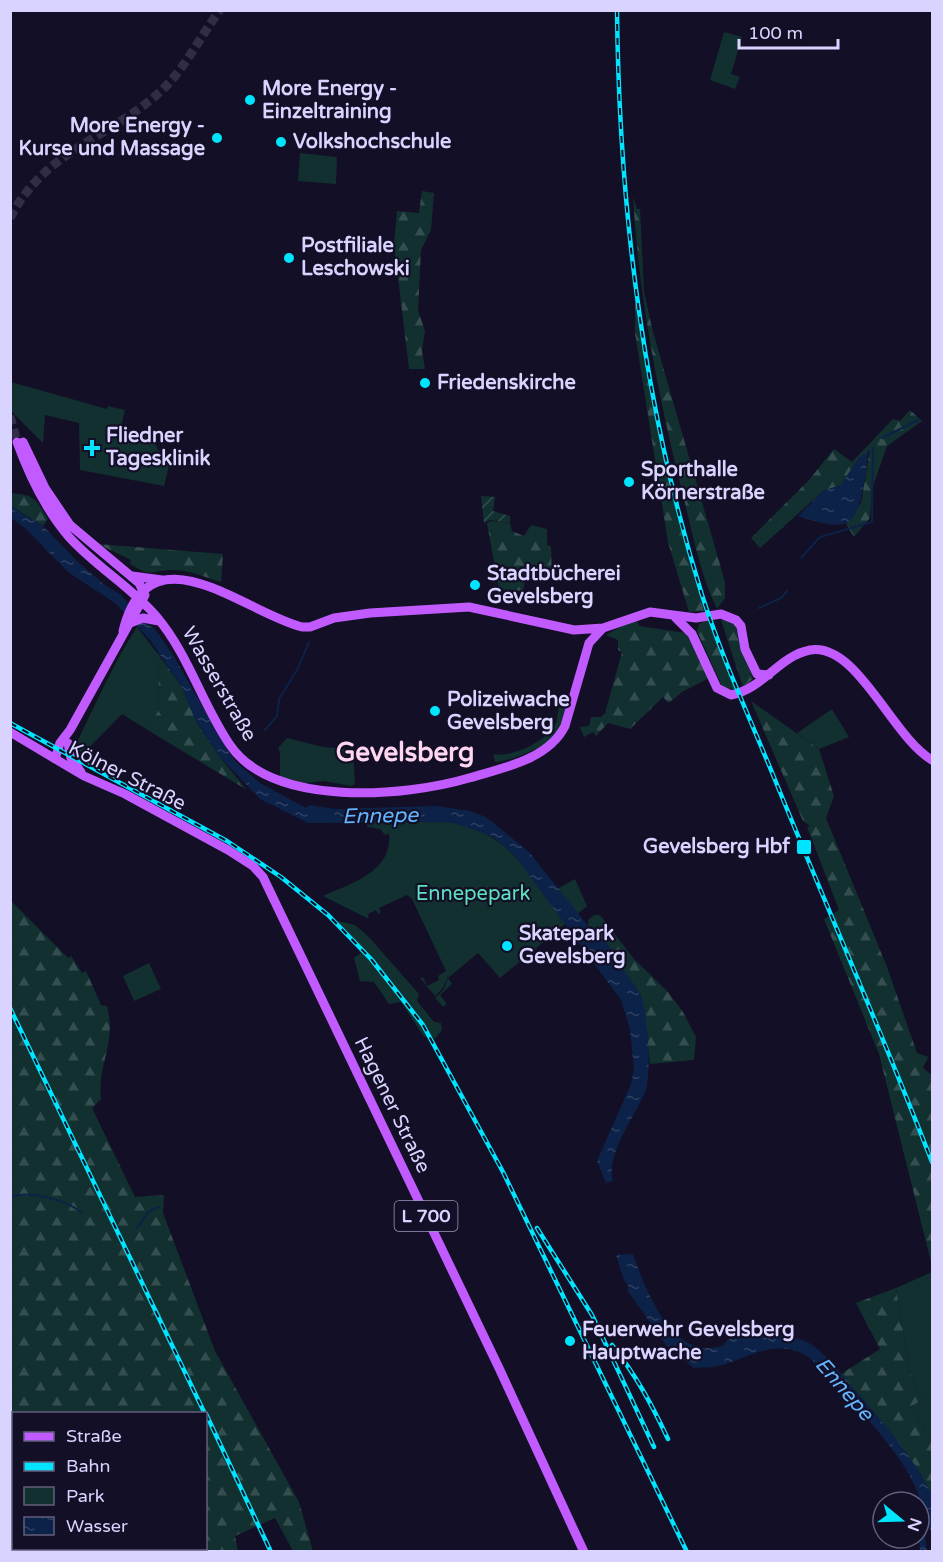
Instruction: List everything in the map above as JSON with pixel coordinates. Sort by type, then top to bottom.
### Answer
[{"type":"main road","points":[[20,441],[70,525],[130,575],[140,601],[70,538],[34,483],[20,441]]},
{"type":"main road","points":[[130,575],[165,580],[186,579],[216,589],[302,627],[310,627],[334,618],[469,607],[574,630],[603,628],[650,612],[675,617],[704,618],[721,614],[736,620],[743,631],[746,649],[757,674],[755,681],[748,689]]},
{"type":"main road","points":[[55,759],[140,601],[165,580]]},
{"type":"main road","points":[[128,621],[140,601]]},
{"type":"main road","name":"Wasserstraße","points":[[140,601],[161,622],[186,659],[231,746],[254,769],[289,784],[347,792],[379,794],[451,784],[542,752],[561,734],[569,718],[589,643]]},
{"type":"main road","points":[[675,617],[693,634],[717,688],[731,695],[748,689],[800,653],[821,650],[835,655],[857,673],[908,742],[933,760]]},
{"type":"main road","points":[[693,634],[695,624],[704,618]]},
{"type":"main road","points":[[574,630],[586,637],[589,643],[603,628]]},
{"type":"main road","points":[[757,674],[769,675]]},
{"type":"main road","name":"Kölner Straße","points":[[10,732],[84,776],[125,794],[228,850]]},
{"type":"main road","points":[[39,749],[64,743]]},
{"type":"main road","points":[[64,743],[84,776]]},
{"type":"main road","name":"Hagener Straße","points":[[228,850],[258,871],[270,888],[584,1551]]},
{"type":"green space","points":[[724,32],[742,37],[731,74],[740,77],[735,89],[710,80]]},
{"type":"green space","points":[[300,153],[337,157],[336,184],[298,181]]},
{"type":"green space","points":[[422,191],[434,193],[431,230],[421,250],[418,310],[425,331],[422,351],[425,369],[409,369],[394,244],[397,211],[419,213]]},
{"type":"green space","points":[[633,197],[637,209],[640,209],[644,291],[653,332],[725,582],[725,598],[717,609],[697,553],[658,384],[645,310]]},
{"type":"green space","points":[[635,297],[670,487],[704,611],[689,612],[668,542],[635,333]]},
{"type":"green space","points":[[11,382],[107,409],[108,406],[125,410],[121,427],[151,434],[158,450],[162,451],[161,456],[171,458],[164,486],[80,470],[79,423],[45,415],[43,443],[12,412]]},
{"type":"green space","points":[[910,410],[922,421],[887,446],[872,489],[870,518],[854,537],[846,524],[861,503],[870,450],[859,458],[841,485],[823,491],[760,548],[751,538],[809,480],[834,449],[852,462],[893,419],[900,421]]},
{"type":"green space","points":[[10,493],[34,499],[48,519],[43,526],[11,506]]},
{"type":"green space","points":[[481,496],[495,497],[493,511],[510,516],[510,523],[490,520],[484,523]]},
{"type":"green space","points":[[492,521],[510,523],[512,531],[524,536],[531,525],[547,529],[547,545],[551,546],[552,579],[526,575],[523,591],[499,589],[487,523]]},
{"type":"green space","points":[[98,544],[223,554],[221,582],[183,571],[150,573],[130,564],[131,560]]},
{"type":"green space","points":[[707,619],[736,690],[723,688],[697,631],[699,624]]},
{"type":"green space","points":[[632,620],[638,622],[639,626],[686,633],[709,678],[682,692],[669,703],[663,697],[630,729],[608,723],[596,736],[593,732],[584,737],[580,727],[589,726],[591,717],[601,717],[605,713],[622,652],[618,650],[618,640],[606,635]]},
{"type":"green space","points":[[721,620],[731,621],[737,627],[753,679],[743,687]]},
{"type":"green space","points":[[137,627],[158,654],[159,711],[146,729],[122,714],[81,756],[74,748],[111,671]]},
{"type":"green space","points":[[158,654],[181,686],[197,723],[219,756],[247,790],[146,729],[159,710]]},
{"type":"green space","points":[[751,701],[819,749],[834,796],[826,818],[887,967],[917,1053],[928,1057],[923,1068],[932,1075],[932,1266],[879,1054],[824,919],[839,910],[807,827],[810,826],[803,821]]},
{"type":"green space","points":[[559,707],[567,709],[560,732],[555,737],[530,752],[495,762],[493,754],[509,754],[518,751],[544,737],[557,721]]},
{"type":"green space","points":[[832,709],[849,737],[819,749],[797,733]]},
{"type":"green space","points":[[287,738],[323,747],[350,749],[347,749],[347,753],[353,753],[355,784],[351,786],[324,781],[306,783],[280,777],[278,748]]},
{"type":"green space","name":"Ennepepark","points":[[432,820],[471,828],[499,842],[511,852],[545,896],[575,879],[587,906],[500,978],[478,953],[448,978],[452,984],[440,995],[447,1004],[443,1007],[435,998],[444,989],[449,974],[443,988],[435,996],[420,978],[423,977],[427,986],[439,980],[438,976],[446,971],[412,899],[407,895],[379,908],[381,913],[378,914],[376,910],[368,914],[369,918],[367,918],[323,896],[368,875],[384,858],[389,834],[385,835],[380,829],[367,827],[367,822]]},
{"type":"green space","points":[[11,901],[68,958],[71,956],[82,973],[86,971],[101,1005],[107,1006],[110,1032],[102,1075],[101,1099],[92,1108],[135,1197],[164,1195],[163,1213],[215,1351],[299,1502],[313,1551],[293,1551],[275,1518],[235,1536],[238,1551],[11,1551]]},
{"type":"green space","points":[[594,915],[600,915],[634,959],[668,992],[683,1012],[696,1037],[694,1060],[650,1064],[641,995],[612,955],[613,951],[589,925],[588,920]]},
{"type":"green space","points":[[338,921],[355,925],[368,936],[419,994],[417,1001],[434,1022],[441,1023],[442,1030],[436,1038],[424,1037],[401,1002],[389,1004],[374,982],[360,981],[354,958],[361,953],[335,924]]},
{"type":"green space","points":[[149,963],[161,989],[134,1001],[123,976]]},
{"type":"green space","points":[[932,1272],[932,1442],[910,1407],[922,1400],[910,1372],[896,1288]]},
{"type":"green space","points":[[896,1288],[910,1372],[922,1400],[910,1407],[932,1442],[932,1498],[931,1490],[927,1490],[907,1454],[841,1374],[880,1349],[856,1303]]},
{"type":"water","points":[[870,449],[859,504],[849,521],[831,524],[798,516],[823,491],[841,485],[859,458]]},
{"type":"water","name":"Ennepe","points":[[10,506],[43,526],[79,563],[121,595],[144,622],[154,628],[173,655],[226,748],[236,762],[260,783],[306,808],[310,805],[335,809],[437,806],[470,811],[486,817],[529,852],[585,922],[613,951],[612,955],[641,996],[646,1016],[648,1044],[647,1084],[641,1101],[617,1147],[613,1159],[613,1181],[606,1183],[597,1161],[631,1084],[634,1070],[630,1029],[621,1000],[514,855],[492,836],[451,822],[308,823],[260,799],[219,756],[197,723],[181,686],[150,640],[115,603],[68,572],[24,527],[11,518]]},
{"type":"water","name":"Ennepe","points":[[633,1254],[654,1304],[664,1320],[676,1334],[690,1344],[706,1348],[724,1345],[728,1339],[776,1335],[799,1339],[820,1351],[899,1443],[929,1490],[917,1490],[901,1461],[872,1424],[812,1360],[800,1352],[777,1348],[718,1366],[694,1368],[667,1346],[627,1290],[629,1287],[624,1280],[616,1255]]},
{"type":"water","points":[[931,1494],[934,1511],[932,1534],[931,1532]]},
{"type":"waterway","points":[[882,438],[918,420]]},
{"type":"waterway","points":[[801,558],[820,537],[872,522],[873,448]]},
{"type":"waterway","points":[[759,608],[781,598],[787,591]]},
{"type":"waterway","points":[[265,730],[277,716],[279,699],[297,670],[309,642]]},
{"type":"waterway","points":[[10,1198],[36,1195],[66,1203],[81,1212]]},
{"type":"waterway","points":[[136,1228],[148,1213],[159,1207]]},
{"type":"tunnel","points":[[10,218],[24,195],[41,176],[59,161],[120,122],[160,92],[184,63],[220,10]]},
{"type":"tunnel","points":[[10,416],[17,442]]},
{"type":"railway","points":[[617,10],[623,159],[638,306],[664,451],[681,523],[709,617],[726,661],[932,1162]]},
{"type":"railway","points":[[10,723],[227,841],[281,877],[328,915],[371,959],[423,1025],[503,1172],[687,1552]]},
{"type":"railway","points":[[10,1008],[204,1412]]},
{"type":"railway","points":[[537,1228],[592,1315],[654,1447]]},
{"type":"railway","points":[[612,1345],[643,1390],[668,1439]]},
{"type":"railway","points":[[207,1416],[271,1552]]},
{"type":"place","name":"More Energy - Einzeltraining","points":[[250,100]]},
{"type":"place","name":"More Energy - Kurse und Massage","points":[[217,138]]},
{"type":"place","name":"Volkshochschule","points":[[281,142]]},
{"type":"place","name":"Postfiliale Leschowski","points":[[289,258]]},
{"type":"place","name":"Friedenskirche","points":[[425,383]]},
{"type":"place","name":"Fliedner Tagesklinik","points":[[92,448]]},
{"type":"place","name":"Sporthalle Körnerstraße","points":[[629,482]]},
{"type":"place","name":"Stadtbücherei Gevelsberg","points":[[475,585]]},
{"type":"place","name":"Polizeiwache Gevelsberg","points":[[435,711]]},
{"type":"place","name":"Gevelsberg Hbf","points":[[804,847]]},
{"type":"place","name":"Skatepark Gevelsberg","points":[[507,946]]},
{"type":"place","name":"Feuerwehr Gevelsberg Hauptwache","points":[[570,1341]]},
{"type":"district","name":"Gevelsberg","points":[[405,752]]}]
